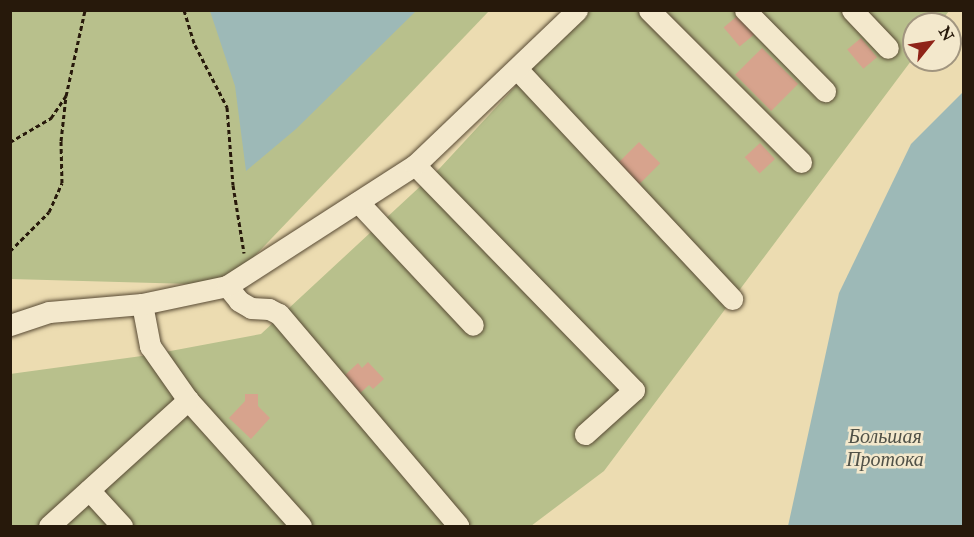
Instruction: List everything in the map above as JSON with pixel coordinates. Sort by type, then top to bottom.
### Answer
[{"type":"street","points":[[10,324],[49,312],[142,304],[227,286],[415,165],[577,10]]},
{"type":"street","points":[[649,10],[801,162]]},
{"type":"street","points":[[745,10],[825,91]]},
{"type":"street","points":[[852,10],[888,48]]},
{"type":"street","points":[[517,69],[732,299]]},
{"type":"street","points":[[415,165],[634,390],[585,434]]},
{"type":"street","points":[[357,202],[473,325]]},
{"type":"street","points":[[227,286],[239,301],[251,308],[268,309],[279,314],[458,525]]},
{"type":"street","points":[[142,304],[150,346],[188,400],[301,526]]},
{"type":"street","points":[[49,526],[188,400]]},
{"type":"street","points":[[89,490],[123,526]]},
{"type":"path","points":[[10,251],[49,212],[62,183],[61,141],[66,96],[85,10]]},
{"type":"path","points":[[184,10],[195,45],[227,107],[233,185],[246,251]]},
{"type":"path","points":[[10,142],[51,118],[66,96]]},
{"type":"green space","points":[[11,11],[489,11],[227,285],[11,279]]},
{"type":"green space","points":[[585,11],[949,11],[902,12],[903,72],[604,471],[531,526],[11,526],[10,374],[149,355],[261,334],[439,169]]},
{"type":"water","points":[[210,10],[416,11],[296,129],[246,171],[235,86]]},
{"type":"water","name":"Большая Протока","points":[[963,92],[963,526],[788,526],[839,293],[911,144]]},
{"type":"building","points":[[742,12],[758,31],[740,47],[724,27]]},
{"type":"building","points":[[861,38],[877,57],[863,69],[847,50]]},
{"type":"building","points":[[762,48],[798,84],[771,111],[735,75]]},
{"type":"building","points":[[639,142],[660,163],[635,188],[614,167]]},
{"type":"building","points":[[760,143],[775,159],[760,173],[745,157]]},
{"type":"building","points":[[368,362],[384,379],[373,389],[369,385],[358,395],[345,380],[348,378],[345,375],[358,363],[362,368]]},
{"type":"building","points":[[245,394],[258,394],[258,406],[270,418],[251,439],[229,418],[245,401]]}]
